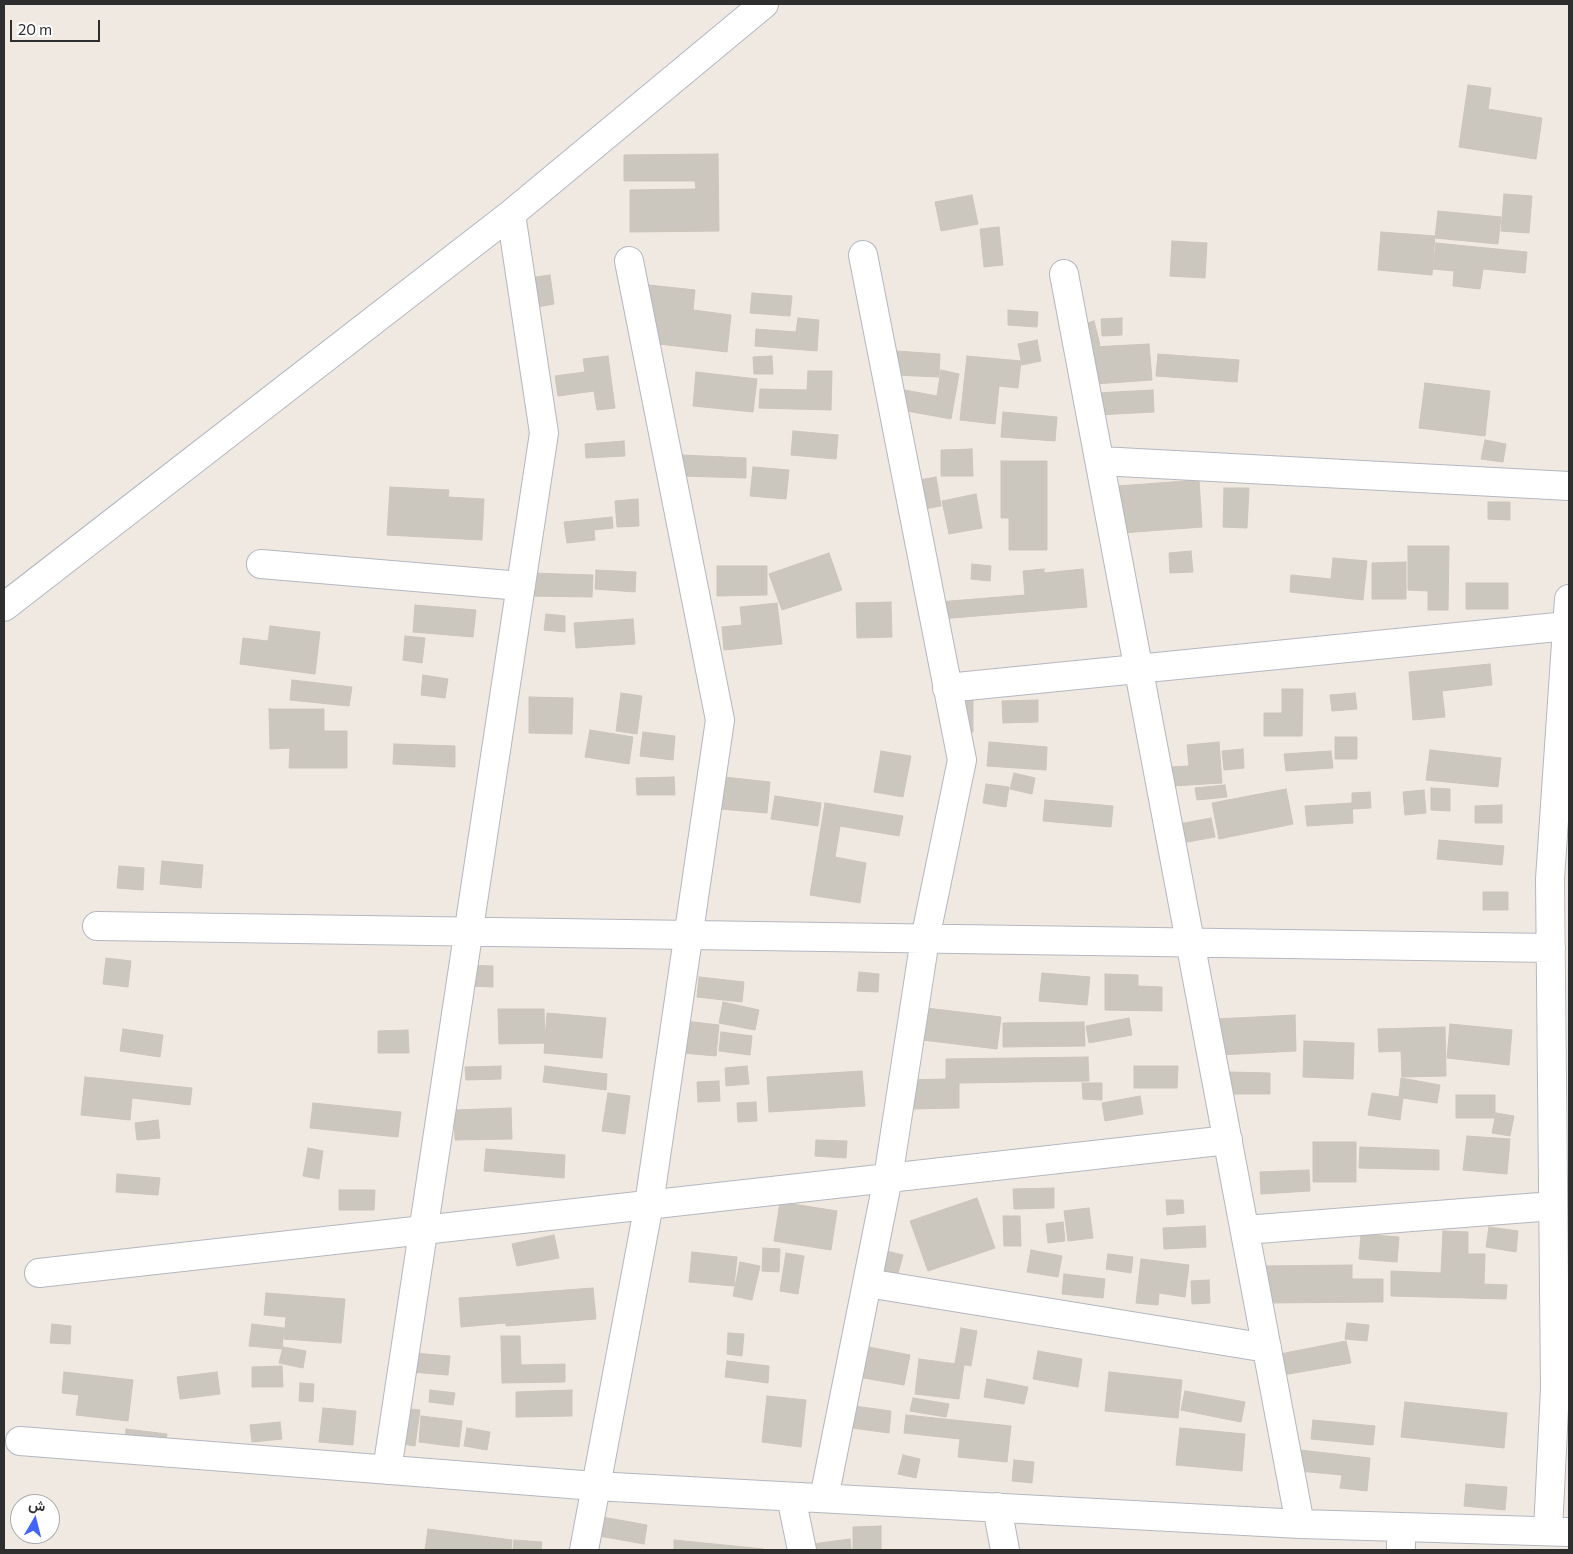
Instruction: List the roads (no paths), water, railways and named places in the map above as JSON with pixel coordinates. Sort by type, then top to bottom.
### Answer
[{"type":"street","points":[[4,606],[511,214],[764,4]]},
{"type":"street","points":[[387,1470],[544,433],[511,214]]},
{"type":"street","points":[[824,1498],[888,1178],[925,939],[962,760],[863,255]]},
{"type":"street","points":[[584,1550],[649,1204],[720,720],[629,260]]},
{"type":"street","points":[[1064,274],[1300,1524]]},
{"type":"street","points":[[1100,461],[1569,486]]},
{"type":"street","points":[[262,564],[521,586]]},
{"type":"street","points":[[20,1441],[595,1486],[1300,1524],[1401,1539],[1559,1531],[1562,1388],[1553,1206],[1560,1018],[1551,948],[1550,879],[1563,779],[1569,599]]},
{"type":"street","points":[[948,688],[1568,626]]},
{"type":"street","points":[[97,926],[1551,948]]},
{"type":"street","points":[[39,1273],[1228,1140]]},
{"type":"street","points":[[1244,1230],[1553,1206]]},
{"type":"street","points":[[867,1283],[1267,1348]]},
{"type":"street","points":[[792,1497],[802,1550]]},
{"type":"street","points":[[996,1507],[1005,1550]]}]
